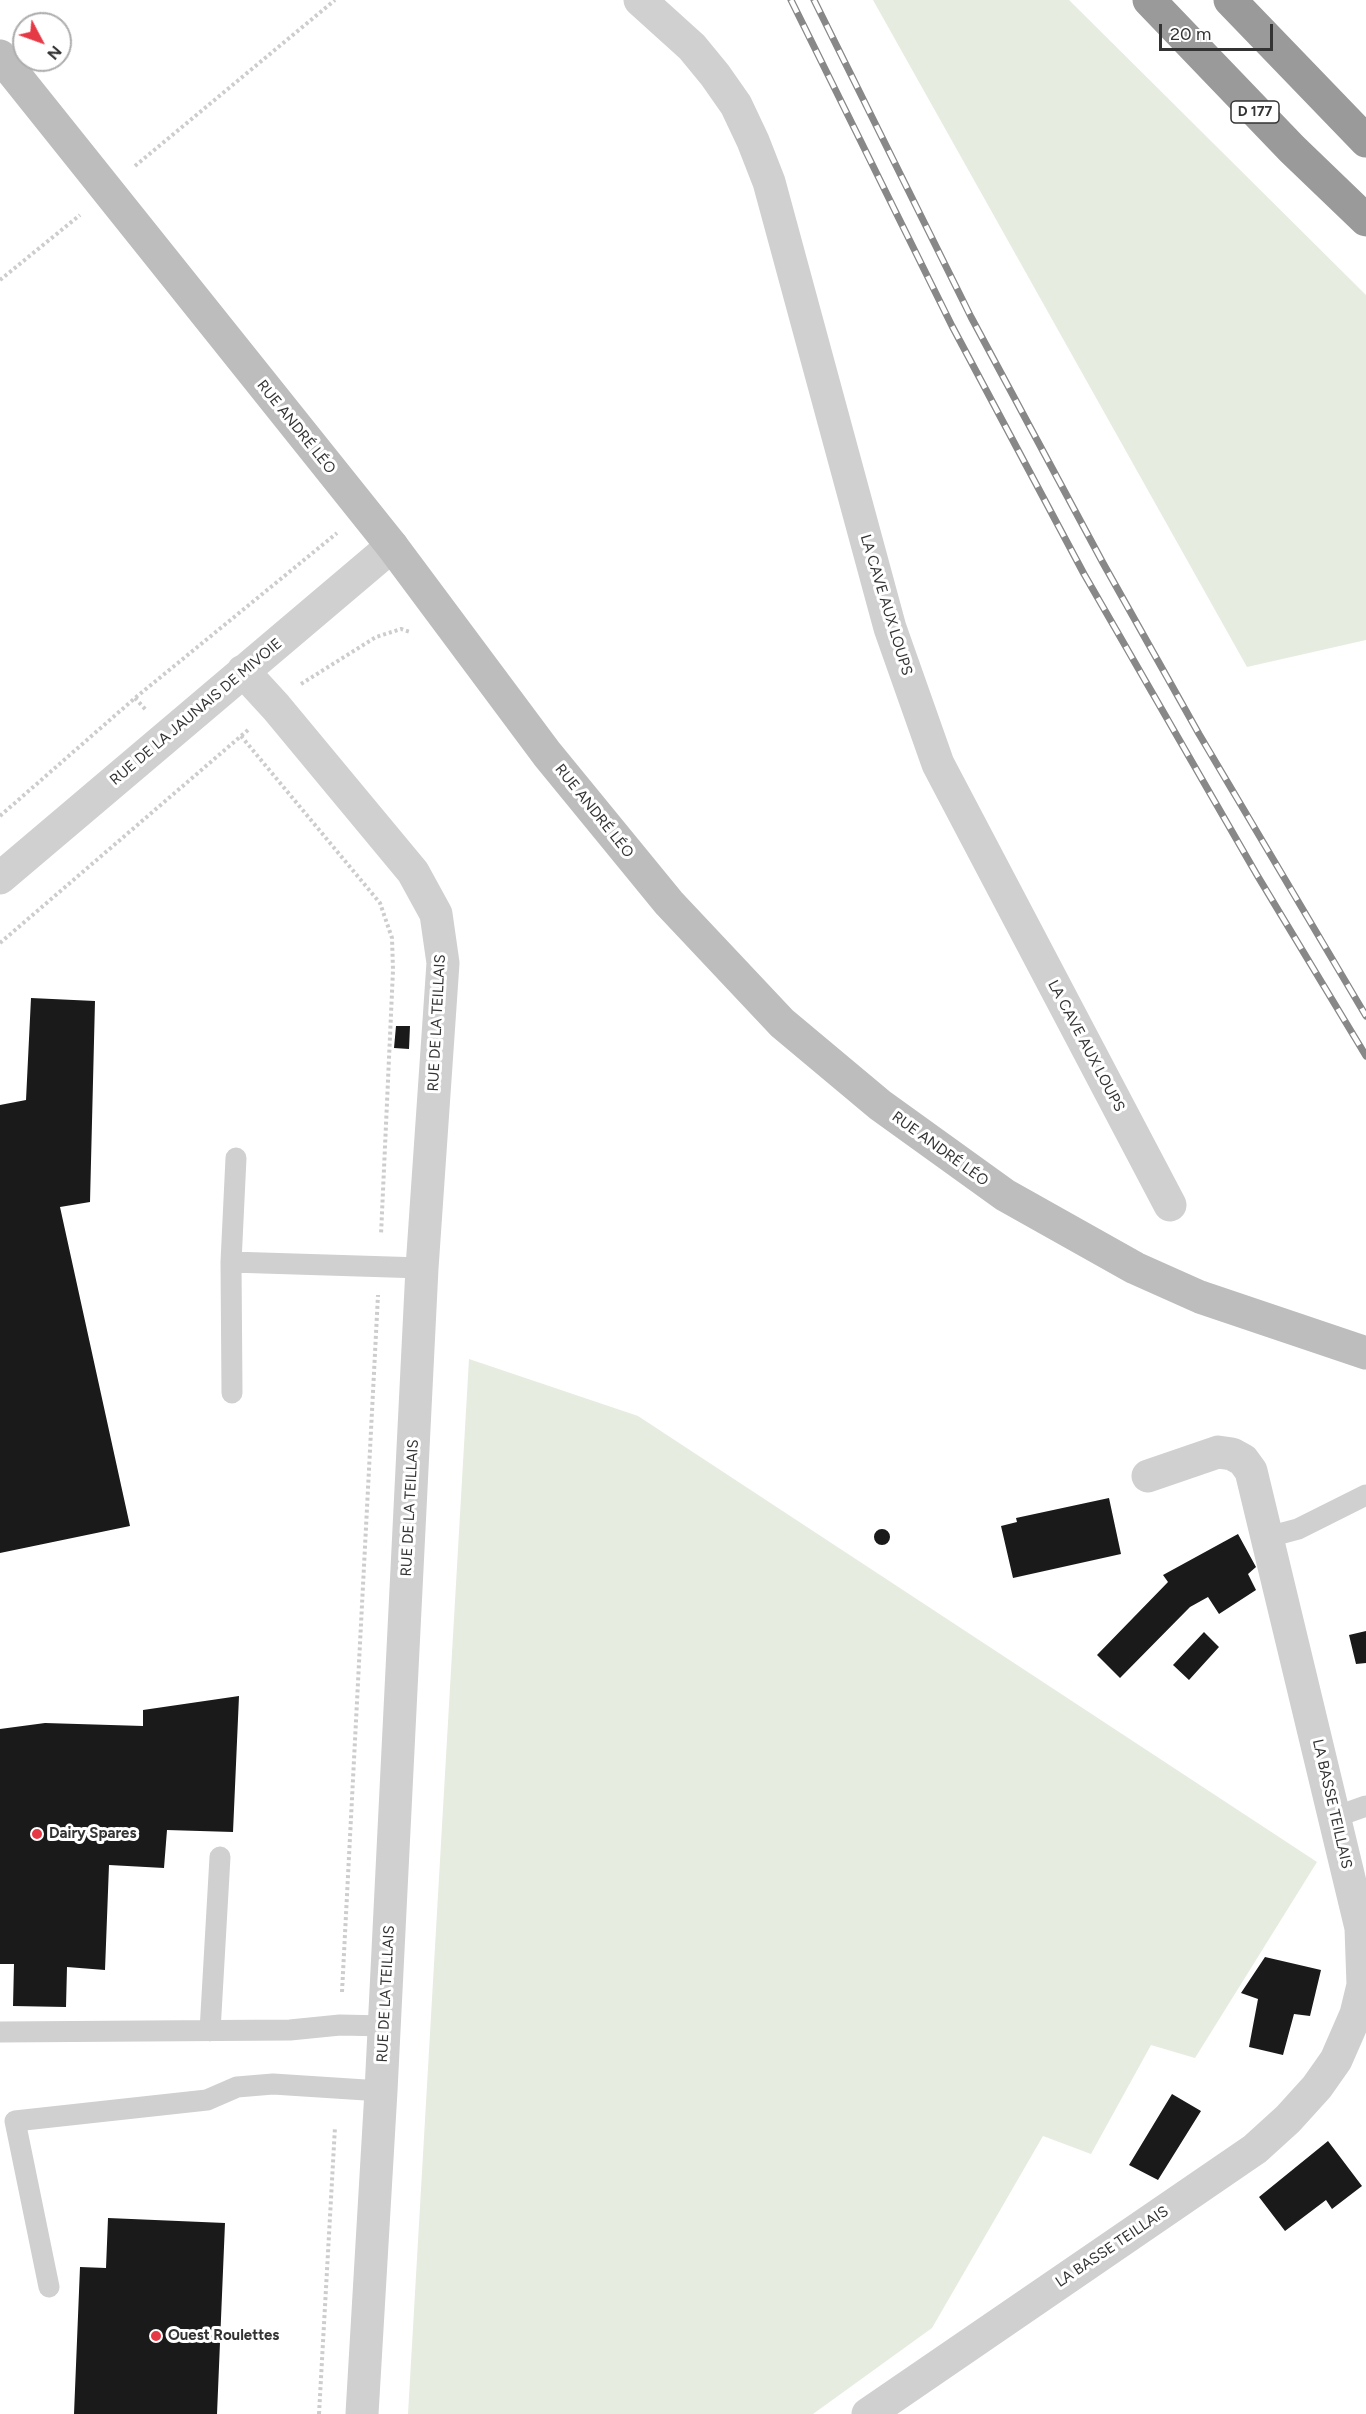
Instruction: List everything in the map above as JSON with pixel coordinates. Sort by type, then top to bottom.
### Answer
[{"type":"highway","name":"D 177","points":[[1149,0],[1292,149],[1366,220]]},
{"type":"highway","points":[[1230,0],[1366,141]]},
{"type":"street","name":"LA CAVE AUX LOUPS","points":[[640,0],[668,24],[703,61],[736,105],[753,141],[769,182],[890,628],[938,764],[1170,1205]]},
{"type":"street","name":"RUE ANDRÉ LÉO","points":[[0,56],[392,546],[547,754],[669,903],[782,1023],[880,1105],[1005,1195],[1135,1268],[1200,1297],[1366,1353]]},
{"type":"street","name":"RUE DE LA JAUNAIS DE MIVOIE","points":[[0,878],[392,546]]},
{"type":"street","name":"RUE DE LA TEILLAIS","points":[[243,672],[276,707],[413,872],[436,914],[443,963],[422,1268],[385,2026],[362,2414]]},
{"type":"street","name":"LA BASSE TEILLAIS","points":[[868,2414],[1255,2149],[1288,2119],[1317,2087],[1336,2060],[1356,2045],[1363,1985],[1364,1960],[1361,1928],[1251,1471],[1243,1460],[1232,1454],[1218,1452],[1202,1455],[1148,1476]]},
{"type":"lane","points":[[232,1393],[231,1262],[236,1158]]},
{"type":"lane","points":[[231,1262],[422,1268]]},
{"type":"lane","points":[[1268,1537],[1298,1529],[1366,1495]]},
{"type":"lane","points":[[1335,1817],[1366,1806]]},
{"type":"lane","points":[[210,2031],[220,1857]]},
{"type":"lane","points":[[0,2032],[210,2031],[385,2026]]},
{"type":"lane","points":[[49,2287],[15,2121],[207,2100],[237,2087],[273,2084],[381,2091]]},
{"type":"path","points":[[0,280],[64,230],[107,190],[335,0]]},
{"type":"path","points":[[0,816],[135,698],[363,511]]},
{"type":"path","points":[[0,943],[308,678],[376,637],[401,629],[432,638],[453,628]]},
{"type":"path","points":[[241,736],[380,903],[392,938],[393,970],[381,1234]]},
{"type":"path","points":[[342,1992],[378,1295]]},
{"type":"path","points":[[319,2414],[335,2127]]},
{"type":"shaded area","points":[[873,0],[1069,0],[1366,295],[1366,640],[1247,667]]},
{"type":"shaded area","points":[[469,1359],[638,1416],[1317,1862],[1195,2058],[1151,2045],[1091,2154],[1043,2136],[932,2328],[813,2414],[408,2414]]},
{"type":"building","points":[[31,998],[95,1001],[90,1202],[60,1207],[130,1526],[0,1553],[0,1105],[26,1100]]},
{"type":"building","points":[[396,1026],[410,1026],[409,1049],[394,1048]]},
{"type":"building","points":[[1109,1498],[1121,1554],[1013,1578],[1001,1526],[1017,1522],[1016,1518]]},
{"type":"building","points":[[882,1529],[890,1537],[882,1545],[874,1537]]},
{"type":"building","points":[[1238,1534],[1256,1567],[1248,1574],[1256,1590],[1219,1614],[1208,1597],[1190,1607],[1120,1678],[1097,1655],[1168,1582],[1163,1575]]},
{"type":"building","points":[[1366,1631],[1366,1663],[1356,1664],[1349,1635]]},
{"type":"building","points":[[1204,1632],[1219,1647],[1189,1680],[1173,1665]]},
{"type":"building","points":[[239,1696],[233,1832],[167,1830],[164,1868],[109,1865],[105,1970],[67,1967],[66,2007],[13,2006],[14,1964],[0,1964],[0,1729],[45,1723],[143,1726],[143,1710]]},
{"type":"building","points":[[1265,1957],[1321,1970],[1310,2016],[1294,2014],[1283,2055],[1249,2047],[1258,1999],[1241,1993]]},
{"type":"building","points":[[1172,2094],[1201,2111],[1158,2180],[1129,2165]]},
{"type":"building","points":[[1328,2141],[1362,2186],[1332,2209],[1326,2200],[1285,2231],[1259,2197]]},
{"type":"building","points":[[108,2218],[225,2223],[217,2414],[74,2414],[80,2267],[106,2268]]},
{"type":"railway","points":[[791,0],[952,326],[1084,574],[1257,875],[1366,1056]]},
{"type":"railway","points":[[814,0],[971,317],[1103,563],[1199,734],[1366,1016]]},
{"type":"place","name":"Dairy Spares","points":[[37,1834]]},
{"type":"place","name":"Ouest Roulettes","points":[[156,2336]]}]
